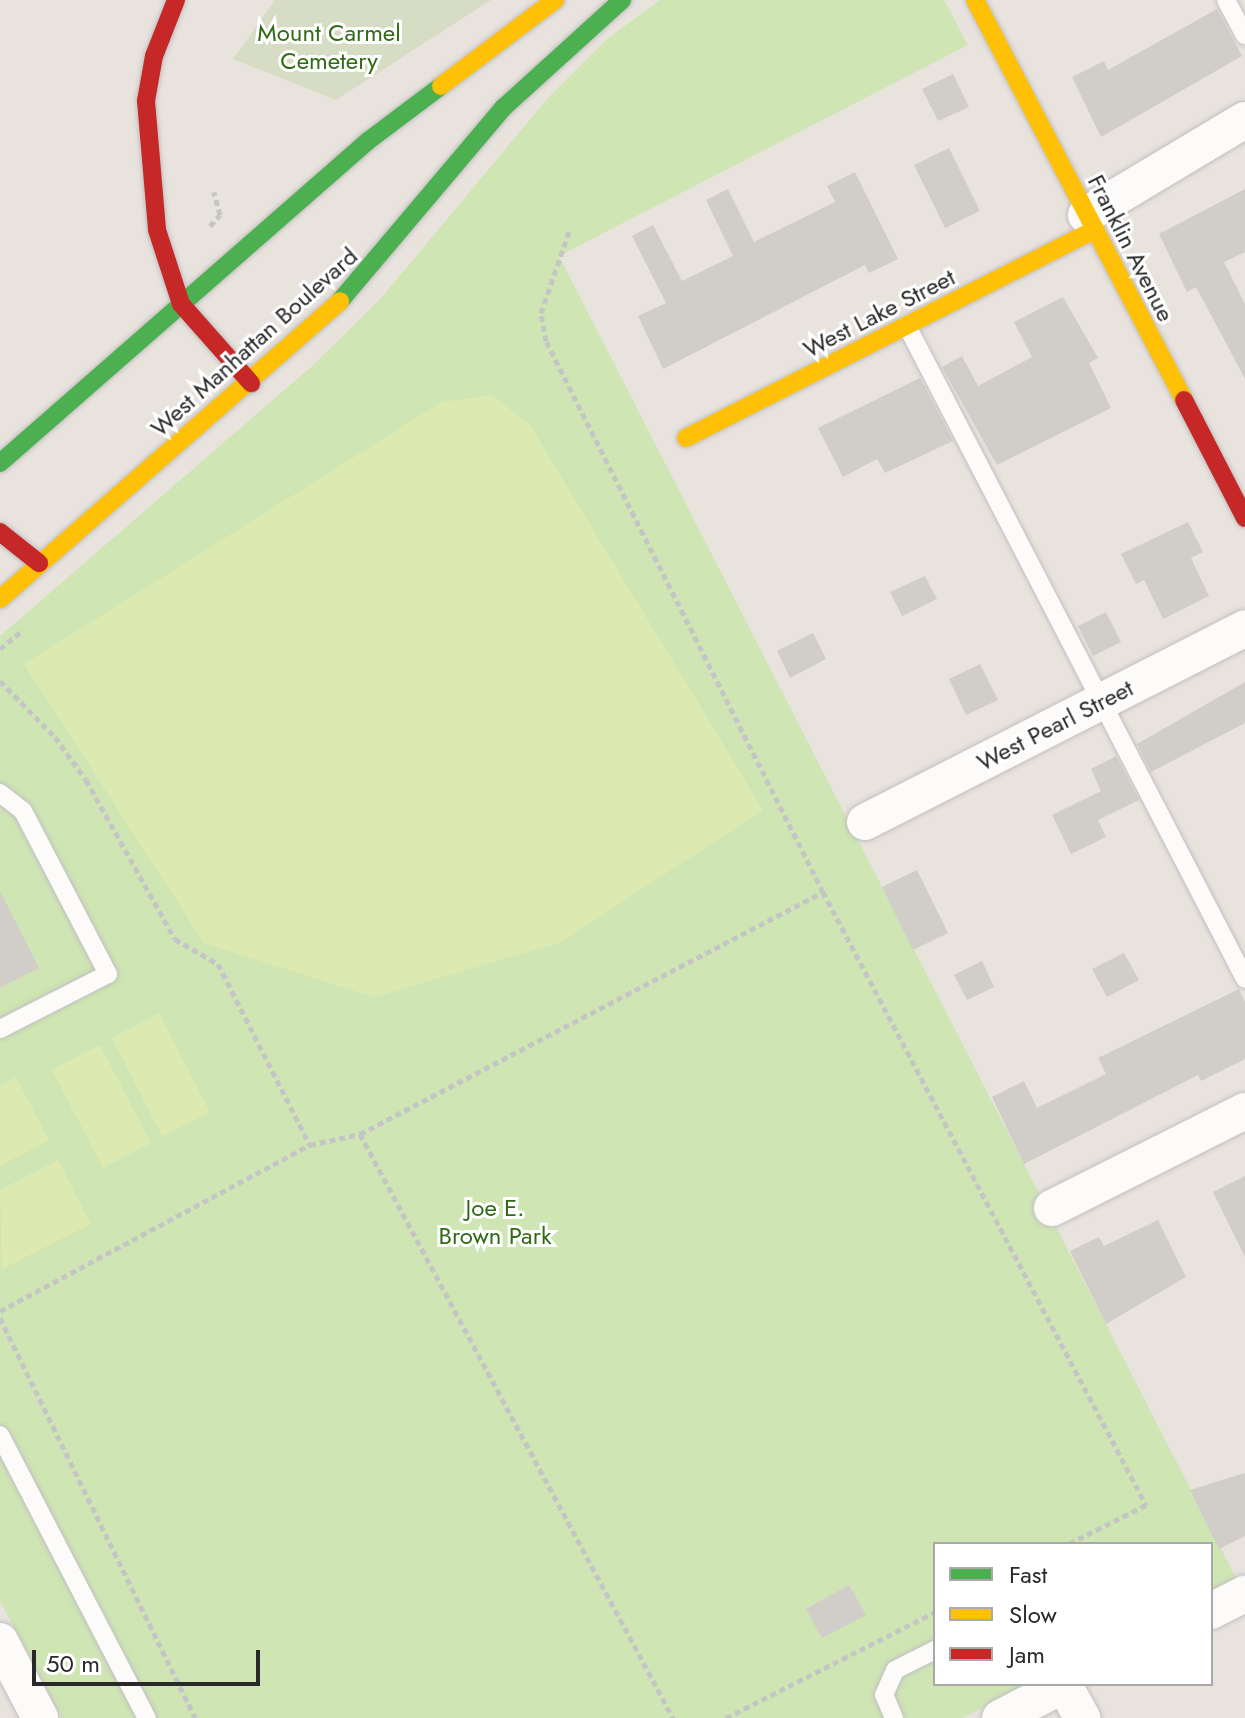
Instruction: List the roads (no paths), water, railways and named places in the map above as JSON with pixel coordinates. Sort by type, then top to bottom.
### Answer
[{"type":"main road","points":[[176,0],[154,56],[145,139],[157,230],[181,304],[251,383]]},
{"type":"main road","points":[[0,463],[448,75],[555,0]]},
{"type":"main road","name":"West Manhattan Boulevard","points":[[0,599],[251,383],[362,281],[503,108],[622,0]]},
{"type":"main road","name":"Franklin Avenue","points":[[975,0],[1245,518]]},
{"type":"main road","name":"West Lake Street","points":[[686,438],[907,326],[1091,222]]},
{"type":"main road","points":[[0,532],[39,563]]},
{"type":"street","points":[[1091,222],[1245,120]]},
{"type":"street","name":"West Pearl Street","points":[[865,822],[1245,628]]},
{"type":"street","points":[[1052,1208],[1245,1111]]},
{"type":"street","points":[[1213,1610],[1245,1594]]},
{"type":"street","points":[[0,1641],[40,1718]]},
{"type":"street","points":[[1000,1718],[1063,1686]]},
{"type":"street","points":[[1066,1686],[1082,1718]]},
{"type":"lane","points":[[1226,0],[1245,35]]},
{"type":"lane","points":[[907,326],[1245,979]]},
{"type":"lane","points":[[0,793],[23,811],[108,974],[0,1029]]},
{"type":"lane","points":[[0,1435],[147,1718]]},
{"type":"lane","points":[[894,1718],[884,1695],[895,1670],[933,1651]]},
{"type":"park label","name":"Mount Carmel Cemetery","points":[[329,47]]},
{"type":"park label","name":"Joe E. Brown Park","points":[[495,1222]]}]
